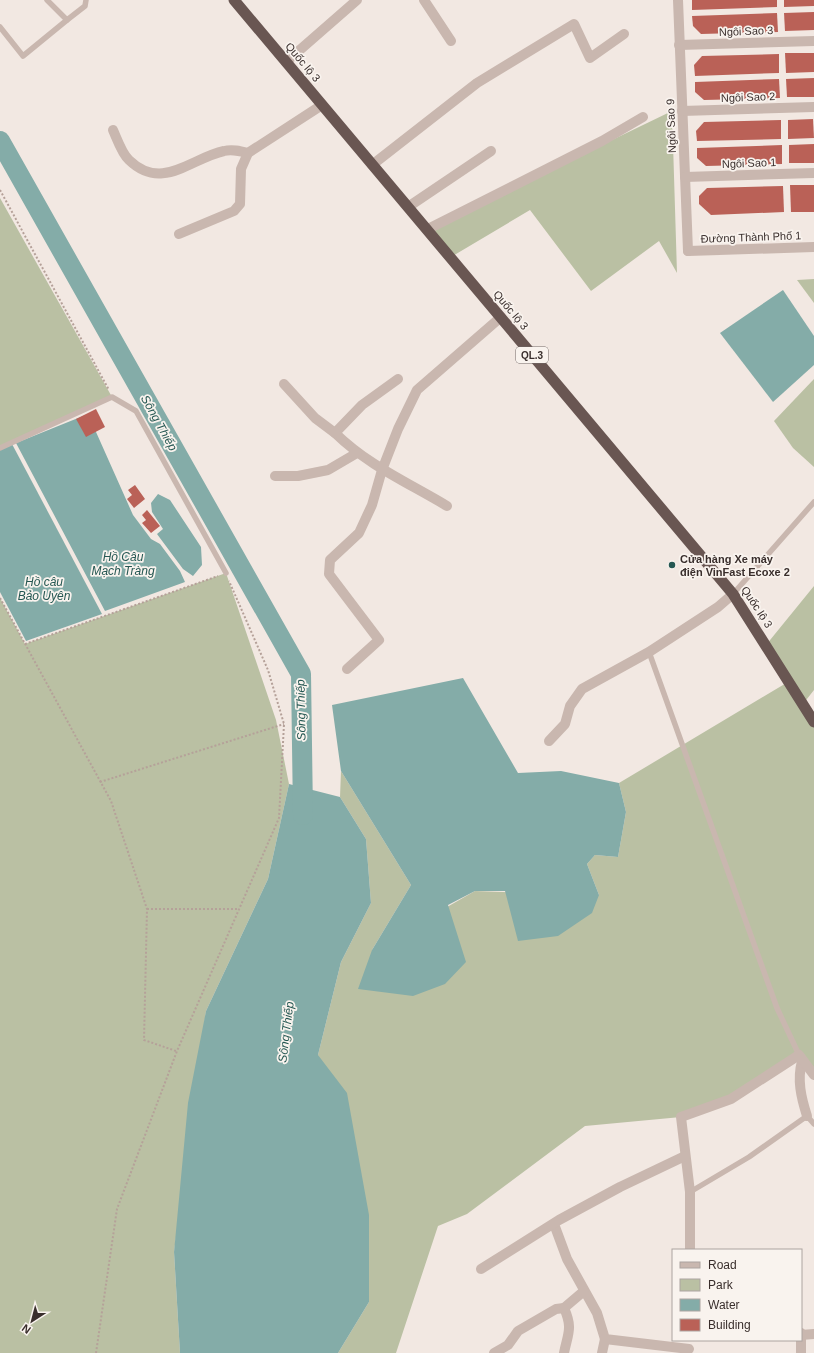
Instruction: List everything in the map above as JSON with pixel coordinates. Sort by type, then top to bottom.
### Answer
[{"type":"highway","name":"Quốc lộ 3","points":[[234,0],[372,165],[428,229],[500,318],[733,594],[814,722]]},
{"type":"street","points":[[286,62],[357,0]]},
{"type":"street","points":[[424,0],[451,41]]},
{"type":"street","name":"Ngôi Sao 9","points":[[678,0],[688,251]]},
{"type":"street","points":[[372,165],[477,83],[574,24],[590,58],[624,34]]},
{"type":"street","name":"Ngôi Sao 3","points":[[679,45],[814,41]]},
{"type":"street","points":[[179,234],[234,211],[240,204],[241,169],[248,153],[322,105]]},
{"type":"street","name":"Ngôi Sao 2","points":[[682,111],[814,107]]},
{"type":"street","points":[[428,229],[602,141],[643,117]]},
{"type":"street","points":[[113,130],[128,160],[141,168],[154,173],[168,173],[184,168],[223,151],[236,150],[248,153]]},
{"type":"street","points":[[408,207],[491,151]]},
{"type":"street","name":"Ngôi Sao 1","points":[[685,177],[814,173]]},
{"type":"street","name":"Đường Thành Phố 1","points":[[688,251],[814,247]]},
{"type":"street","points":[[347,669],[379,640],[329,574],[330,560],[359,533],[372,504],[382,470],[398,429],[417,390],[500,318]]},
{"type":"street","points":[[335,433],[362,405],[398,379]]},
{"type":"street","points":[[284,384],[315,418],[335,433],[357,453],[382,470],[405,481],[447,506]]},
{"type":"street","points":[[275,476],[298,476],[328,470],[357,453]]},
{"type":"street","points":[[549,741],[565,724],[570,706],[582,689],[649,652],[718,607],[733,594]]},
{"type":"street","points":[[800,1058],[814,1075]]},
{"type":"street","points":[[800,1058],[798,1074],[800,1095],[807,1116]]},
{"type":"street","points":[[690,1249],[690,1192],[682,1117],[731,1099],[800,1058]]},
{"type":"street","points":[[481,1269],[554,1224],[620,1187],[685,1156]]},
{"type":"street","points":[[554,1224],[567,1259],[597,1313],[605,1339],[602,1353]]},
{"type":"street","points":[[494,1353],[508,1345],[518,1331],[556,1309],[564,1308],[584,1291]]},
{"type":"street","points":[[564,1308],[570,1320],[570,1330],[564,1353]]},
{"type":"street","points":[[802,1335],[814,1334]]},
{"type":"street","points":[[605,1339],[689,1347]]},
{"type":"street","points":[[801,1341],[801,1353]]},
{"type":"lane","points":[[47,0],[67,20]]},
{"type":"lane","points":[[0,27],[23,56],[85,6],[86,0]]},
{"type":"lane","points":[[0,448],[112,397],[136,411],[226,573]]},
{"type":"lane","points":[[733,594],[814,502]]},
{"type":"lane","points":[[649,652],[777,1008],[800,1058]]},
{"type":"lane","points":[[690,1192],[749,1157],[807,1116],[814,1124]]},
{"type":"path","points":[[0,190],[112,397]]},
{"type":"path","points":[[25,644],[226,573],[268,670],[284,724],[279,818],[177,1051],[117,1209],[96,1353]]},
{"type":"path","points":[[0,598],[111,802],[147,909],[144,1040],[177,1051]]},
{"type":"path","points":[[100,782],[284,724]]},
{"type":"path","points":[[147,909],[239,909]]},
{"type":"green space","points":[[672,111],[677,273],[659,241],[591,291],[530,210],[451,257],[428,229]]},
{"type":"green space","points":[[0,198],[112,397],[0,448]]},
{"type":"green space","points":[[814,279],[814,303],[797,280]]},
{"type":"green space","points":[[814,379],[814,467],[793,448],[774,421]]},
{"type":"green space","points":[[226,573],[276,720],[289,784],[268,879],[206,1011],[174,1252],[180,1353],[0,1353],[0,598],[25,644]]},
{"type":"green space","points":[[814,586],[814,690],[803,704],[814,722],[814,1068],[799,1055],[731,1099],[681,1117],[585,1126],[467,1214],[438,1226],[396,1353],[338,1353],[369,1302],[318,1055],[341,962],[371,903],[366,839],[340,797],[341,771],[411,885],[372,950],[475,891],[599,895],[587,864],[595,855],[618,857],[626,812],[619,783],[788,682],[766,645]]},
{"type":"water","points":[[783,290],[814,336],[814,365],[773,402],[720,333]]},
{"type":"water","name":"Hồ Câu Mạch Tràng","points":[[88,414],[133,515],[151,539],[160,544],[180,571],[185,582],[105,611],[16,443]]},
{"type":"water","name":"Hồ câu Bảo Uyên","points":[[12,444],[102,614],[26,641],[0,592],[0,450]]},
{"type":"water","points":[[158,494],[170,500],[201,547],[202,565],[193,576],[183,569],[157,534],[163,529],[152,512],[151,503]]},
{"type":"water","points":[[463,678],[518,773],[561,771],[619,783],[626,812],[618,857],[595,855],[587,864],[599,895],[592,913],[558,936],[518,941],[505,891],[475,891],[448,905],[466,962],[445,984],[413,996],[358,989],[372,950],[411,885],[341,771],[332,705]]},
{"type":"water","points":[[289,784],[340,797],[366,839],[371,903],[341,962],[318,1055],[347,1093],[369,1215],[369,1302],[338,1353],[180,1353],[174,1252],[188,1103],[206,1011],[268,879]]},
{"type":"building","points":[[692,0],[777,0],[777,7],[692,10]]},
{"type":"building","points":[[784,0],[814,0],[814,6],[784,7]]},
{"type":"building","points":[[814,12],[814,30],[785,31],[784,13]]},
{"type":"building","points":[[777,13],[778,32],[701,34],[693,26],[692,16]]},
{"type":"building","points":[[785,53],[814,53],[814,72],[786,73]]},
{"type":"building","points":[[779,54],[779,73],[695,76],[694,65],[702,56]]},
{"type":"building","points":[[814,78],[814,97],[787,97],[786,79]]},
{"type":"building","points":[[779,79],[780,98],[704,100],[695,92],[695,82]]},
{"type":"building","points":[[813,119],[814,138],[788,139],[788,120]]},
{"type":"building","points":[[781,120],[781,139],[697,141],[696,131],[704,122]]},
{"type":"building","points":[[814,144],[814,163],[789,163],[789,145]]},
{"type":"building","points":[[782,145],[782,164],[706,166],[697,158],[697,148]]},
{"type":"building","points":[[790,185],[814,185],[814,212],[791,212]]},
{"type":"building","points":[[783,186],[784,212],[711,215],[699,204],[699,196],[707,188]]},
{"type":"building","points":[[96,409],[105,427],[86,437],[76,419]]},
{"type":"building","points":[[135,485],[145,499],[134,508],[127,499],[132,495],[128,490]]},
{"type":"building","points":[[147,510],[160,526],[151,533],[142,523],[146,520],[142,515]]},
{"type":"waterway","name":"Sông Thiếp","points":[[0,141],[301,674],[303,815]]},
{"type":"place","name":"Cửa hàng Xe máy điện VinFast Ecoxe 2","points":[[672,565]]}]
